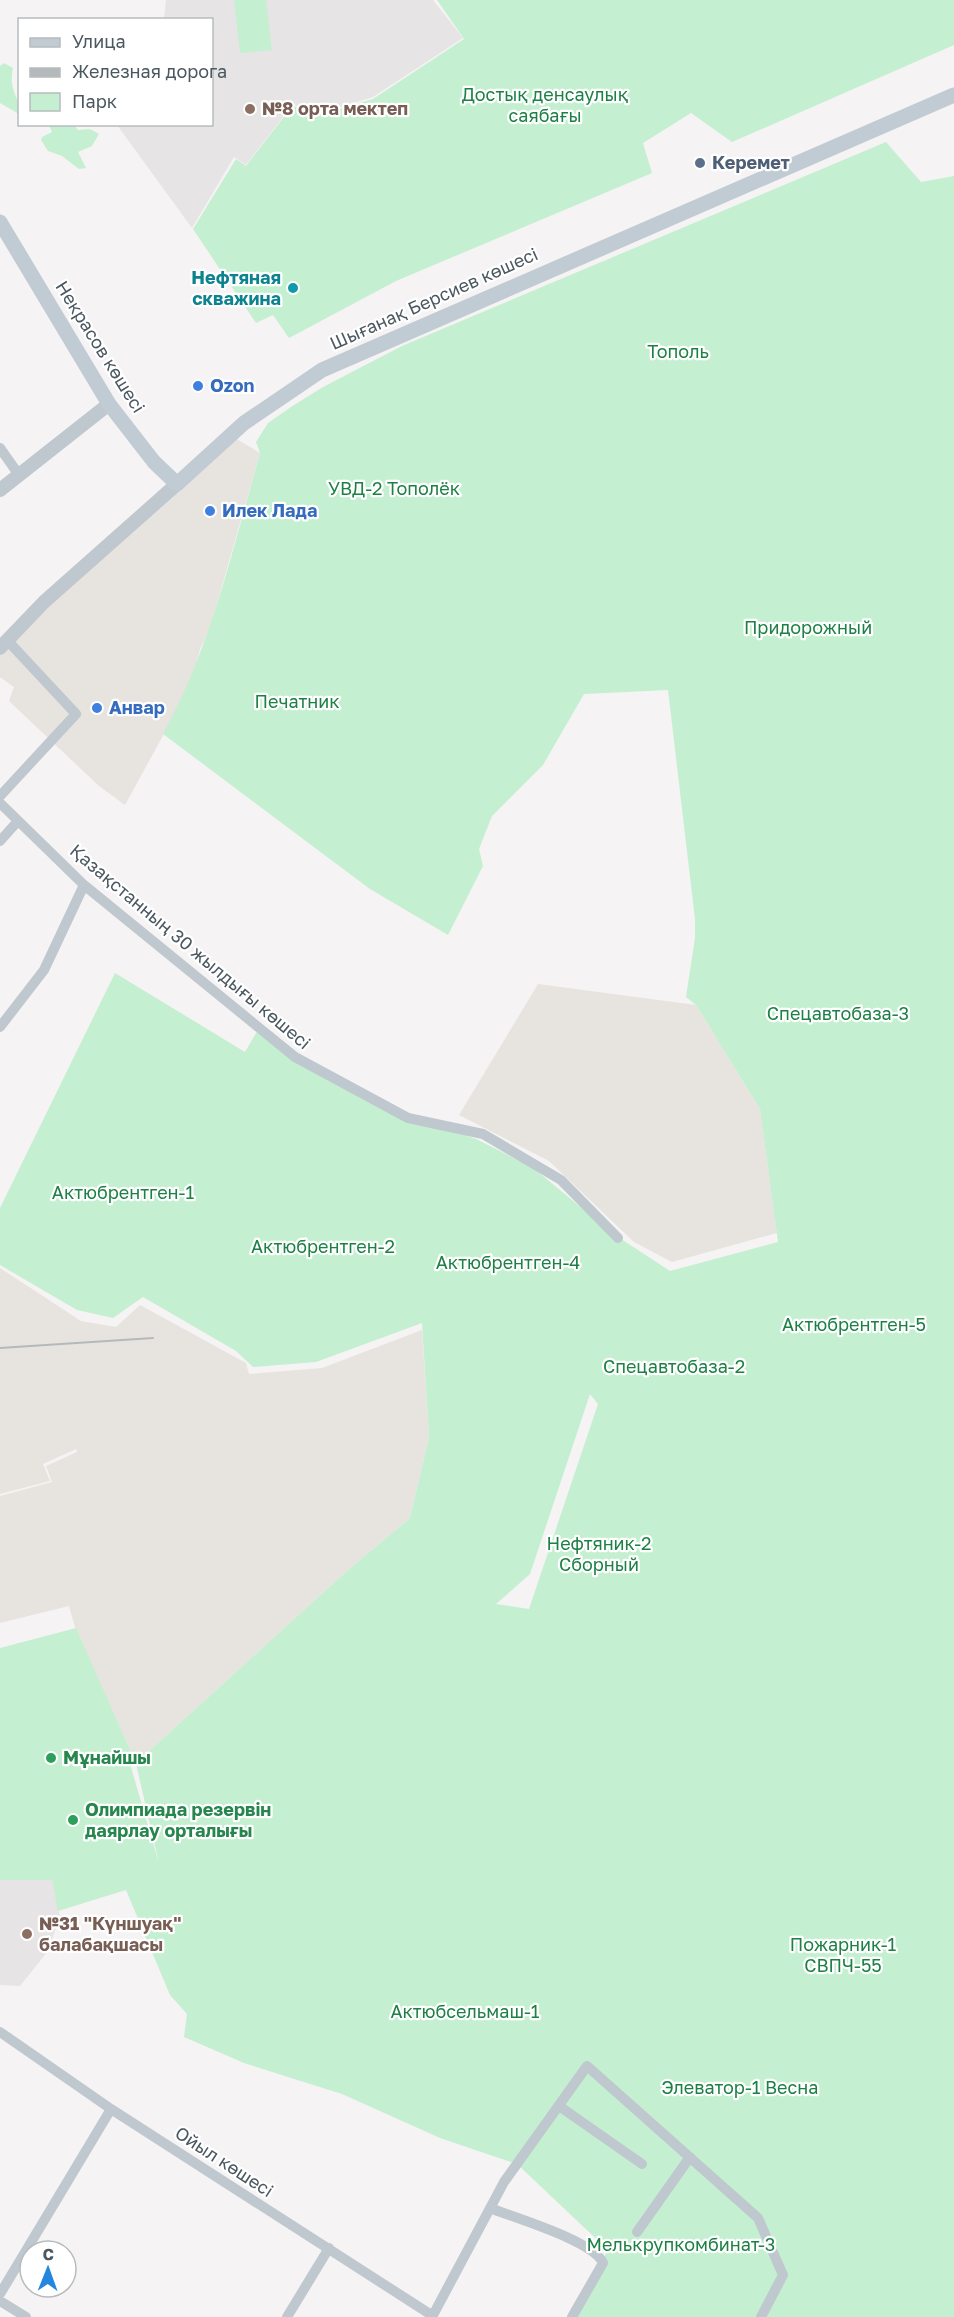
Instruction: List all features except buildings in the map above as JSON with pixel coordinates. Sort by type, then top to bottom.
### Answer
[{"type":"main road","name":"Шығанақ Берсиев көшесі","points":[[177,484],[252,417],[322,370],[954,95]]},
{"type":"main road","name":"Некрасов көшесі","points":[[0,222],[109,404],[154,462],[177,484]]},
{"type":"street","points":[[0,490],[109,404]]},
{"type":"street","points":[[0,448],[19,475]]},
{"type":"street","name":"Шығанақ Берсиев көшесі","points":[[3,644],[44,602],[177,484]]},
{"type":"street","points":[[0,796],[76,714],[3,644]]},
{"type":"street","name":"Қазақстанның 30 жылдығы көшесі","points":[[0,802],[84,885],[295,1057],[408,1118],[483,1134],[561,1180],[618,1238]]},
{"type":"street","points":[[0,841],[18,821]]},
{"type":"street","points":[[0,1027],[44,970],[84,885]]},
{"type":"street","name":"Ойыл көшесі","points":[[0,2032],[111,2109],[433,2317]]},
{"type":"street","points":[[433,2317],[504,2182],[587,2066],[758,2217],[783,2275],[761,2317]]},
{"type":"street","points":[[559,2106],[642,2164]]},
{"type":"street","points":[[0,2294],[111,2109]]},
{"type":"street","points":[[637,2232],[690,2157]]},
{"type":"street","points":[[490,2208],[583,2243],[601,2257],[603,2263],[599,2275],[572,2317]]},
{"type":"street","points":[[287,2317],[329,2248]]},
{"type":"street","points":[[0,2301],[26,2317]]},
{"type":"shaded area","name":"№8 орта мектеп","points":[[166,0],[433,0],[463,38],[373,97],[314,115],[293,104],[246,165],[234,157],[192,228],[118,126],[213,126],[213,18],[164,18]]},
{"type":"shaded area","points":[[230,435],[260,453],[210,628],[200,649],[194,671],[183,699],[125,805],[99,786],[9,701],[14,687],[0,677],[0,650]]},
{"type":"shaded area","points":[[538,984],[696,1005],[760,1109],[777,1233],[672,1262],[634,1242],[549,1161],[459,1115]]},
{"type":"shaded area","points":[[0,1268],[81,1321],[116,1327],[140,1305],[246,1363],[249,1374],[322,1368],[422,1330],[429,1437],[410,1518],[348,1570],[136,1763],[75,1627],[69,1606],[0,1623],[0,1496],[52,1482],[46,1466],[77,1452],[76,1449],[43,1464],[50,1481],[0,1494]]},
{"type":"shaded area","name":"№31 \"Күншуақ\" балабақшасы","points":[[0,1880],[52,1880],[60,1916],[48,1951],[20,1986],[0,1985]]},
{"type":"green space","points":[[234,0],[266,0],[272,50],[240,53]]},
{"type":"green space","name":"Достық денсаулық саябағы","points":[[437,0],[954,0],[954,45],[732,142],[691,113],[643,143],[652,173],[396,281],[289,338],[273,315],[256,323],[193,229],[236,159],[246,166],[293,105],[314,116],[373,99],[464,39]]},
{"type":"green space","points":[[4,63],[13,68],[12,83],[18,102],[18,113],[0,103],[0,66]]},
{"type":"green space","points":[[49,126],[75,126],[78,130],[90,129],[99,134],[92,146],[78,152],[86,168],[79,169],[62,156],[48,151],[41,140],[42,137],[52,132]]},
{"type":"green space","points":[[886,142],[921,182],[954,176],[954,2317],[568,2317],[608,2250],[517,2164],[440,2138],[342,2094],[244,2063],[184,2037],[187,2014],[170,1995],[126,1890],[58,1911],[52,1880],[0,1880],[0,1648],[76,1628],[136,1763],[348,1570],[410,1518],[429,1437],[422,1323],[316,1362],[253,1367],[236,1351],[143,1297],[113,1318],[77,1310],[0,1265],[0,1208],[115,973],[245,1052],[259,1028],[295,1057],[404,1114],[476,1139],[532,1167],[612,1233],[670,1271],[778,1242],[760,1109],[696,1005],[686,997],[695,938],[695,919],[668,690],[584,694],[543,765],[492,816],[479,849],[483,866],[448,935],[370,889],[163,734],[195,667],[208,632],[260,453],[256,442],[268,423],[291,407],[323,387],[402,346]],"holes":[[[590,1394],[598,1404],[529,1609],[496,1604],[530,1574]],[[136,1764],[158,1859],[158,1860],[131,1767]]]},
{"type":"railway","points":[[0,1348],[153,1338]]},
{"type":"place","name":"№8 орта мектеп","points":[[250,109]]},
{"type":"place","name":"Керемет","points":[[700,163]]},
{"type":"place","name":"Нефтяная скважина","points":[[293,288]]},
{"type":"place","name":"Ozon","points":[[198,386]]},
{"type":"place","name":"Илек Лада","points":[[210,511]]},
{"type":"place","name":"Анвар","points":[[97,708]]},
{"type":"place","name":"Мұнайшы","points":[[51,1758]]},
{"type":"place","name":"Олимпиада резервін даярлау орталығы","points":[[73,1820]]},
{"type":"place","name":"№31 \"Күншуақ\" балабақшасы","points":[[27,1934]]},
{"type":"park label","name":"Тополь","points":[[678,352]]},
{"type":"park label","name":"УВД-2 Тополёк","points":[[394,489]]},
{"type":"park label","name":"Придорожный","points":[[808,628]]},
{"type":"park label","name":"Печатник","points":[[297,702]]},
{"type":"park label","name":"Спецавтобаза-3","points":[[838,1014]]},
{"type":"park label","name":"Актюбрентген-1","points":[[123,1193]]},
{"type":"park label","name":"Актюбрентген-2","points":[[323,1247]]},
{"type":"park label","name":"Актюбрентген-4","points":[[508,1263]]},
{"type":"park label","name":"Актюбрентген-5","points":[[854,1325]]},
{"type":"park label","name":"Спецавтобаза-2","points":[[674,1367]]},
{"type":"park label","name":"Нефтяник-2 Сборный","points":[[599,1554]]},
{"type":"park label","name":"Пожарник-1 СВПЧ-55","points":[[843,1955]]},
{"type":"park label","name":"Актюбсельмаш-1","points":[[465,2012]]},
{"type":"park label","name":"Элеватор-1 Весна","points":[[740,2088]]},
{"type":"park label","name":"Мелькрупкомбинат-3","points":[[681,2245]]}]
